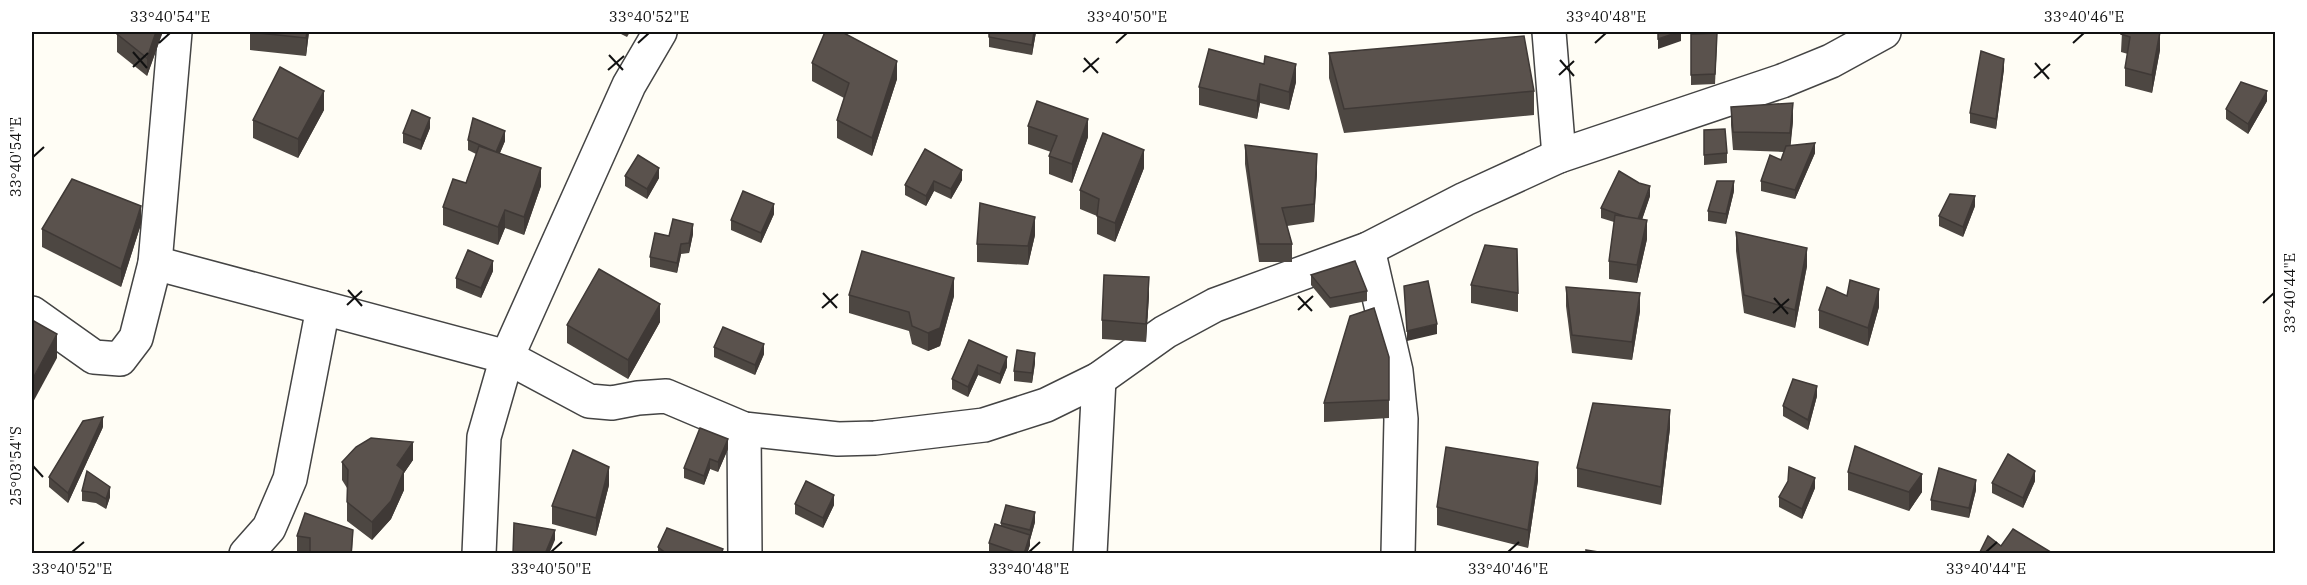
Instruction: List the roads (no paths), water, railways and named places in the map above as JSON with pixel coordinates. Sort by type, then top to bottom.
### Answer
[{"type":"street","points":[[32,313],[94,357],[120,359],[136,338],[154,262],[176,32]]},
{"type":"street","points":[[479,554],[484,437],[507,357],[628,85],[660,32]]},
{"type":"street","points":[[1549,32],[1559,156]]},
{"type":"street","points":[[154,262],[507,357],[589,401],[612,403],[666,396],[744,429],[848,438],[875,438],[984,425],[1046,405],[1099,379],[1164,332],[1215,305],[1368,249],[1465,199],[1559,156],[1782,81],[1831,61],[1884,32]]},
{"type":"street","points":[[1368,249],[1396,371],[1401,419],[1398,554]]},
{"type":"street","points":[[246,554],[269,528],[290,479],[323,308]]},
{"type":"street","points":[[1090,554],[1099,379]]},
{"type":"street","points":[[744,429],[745,554]]}]
